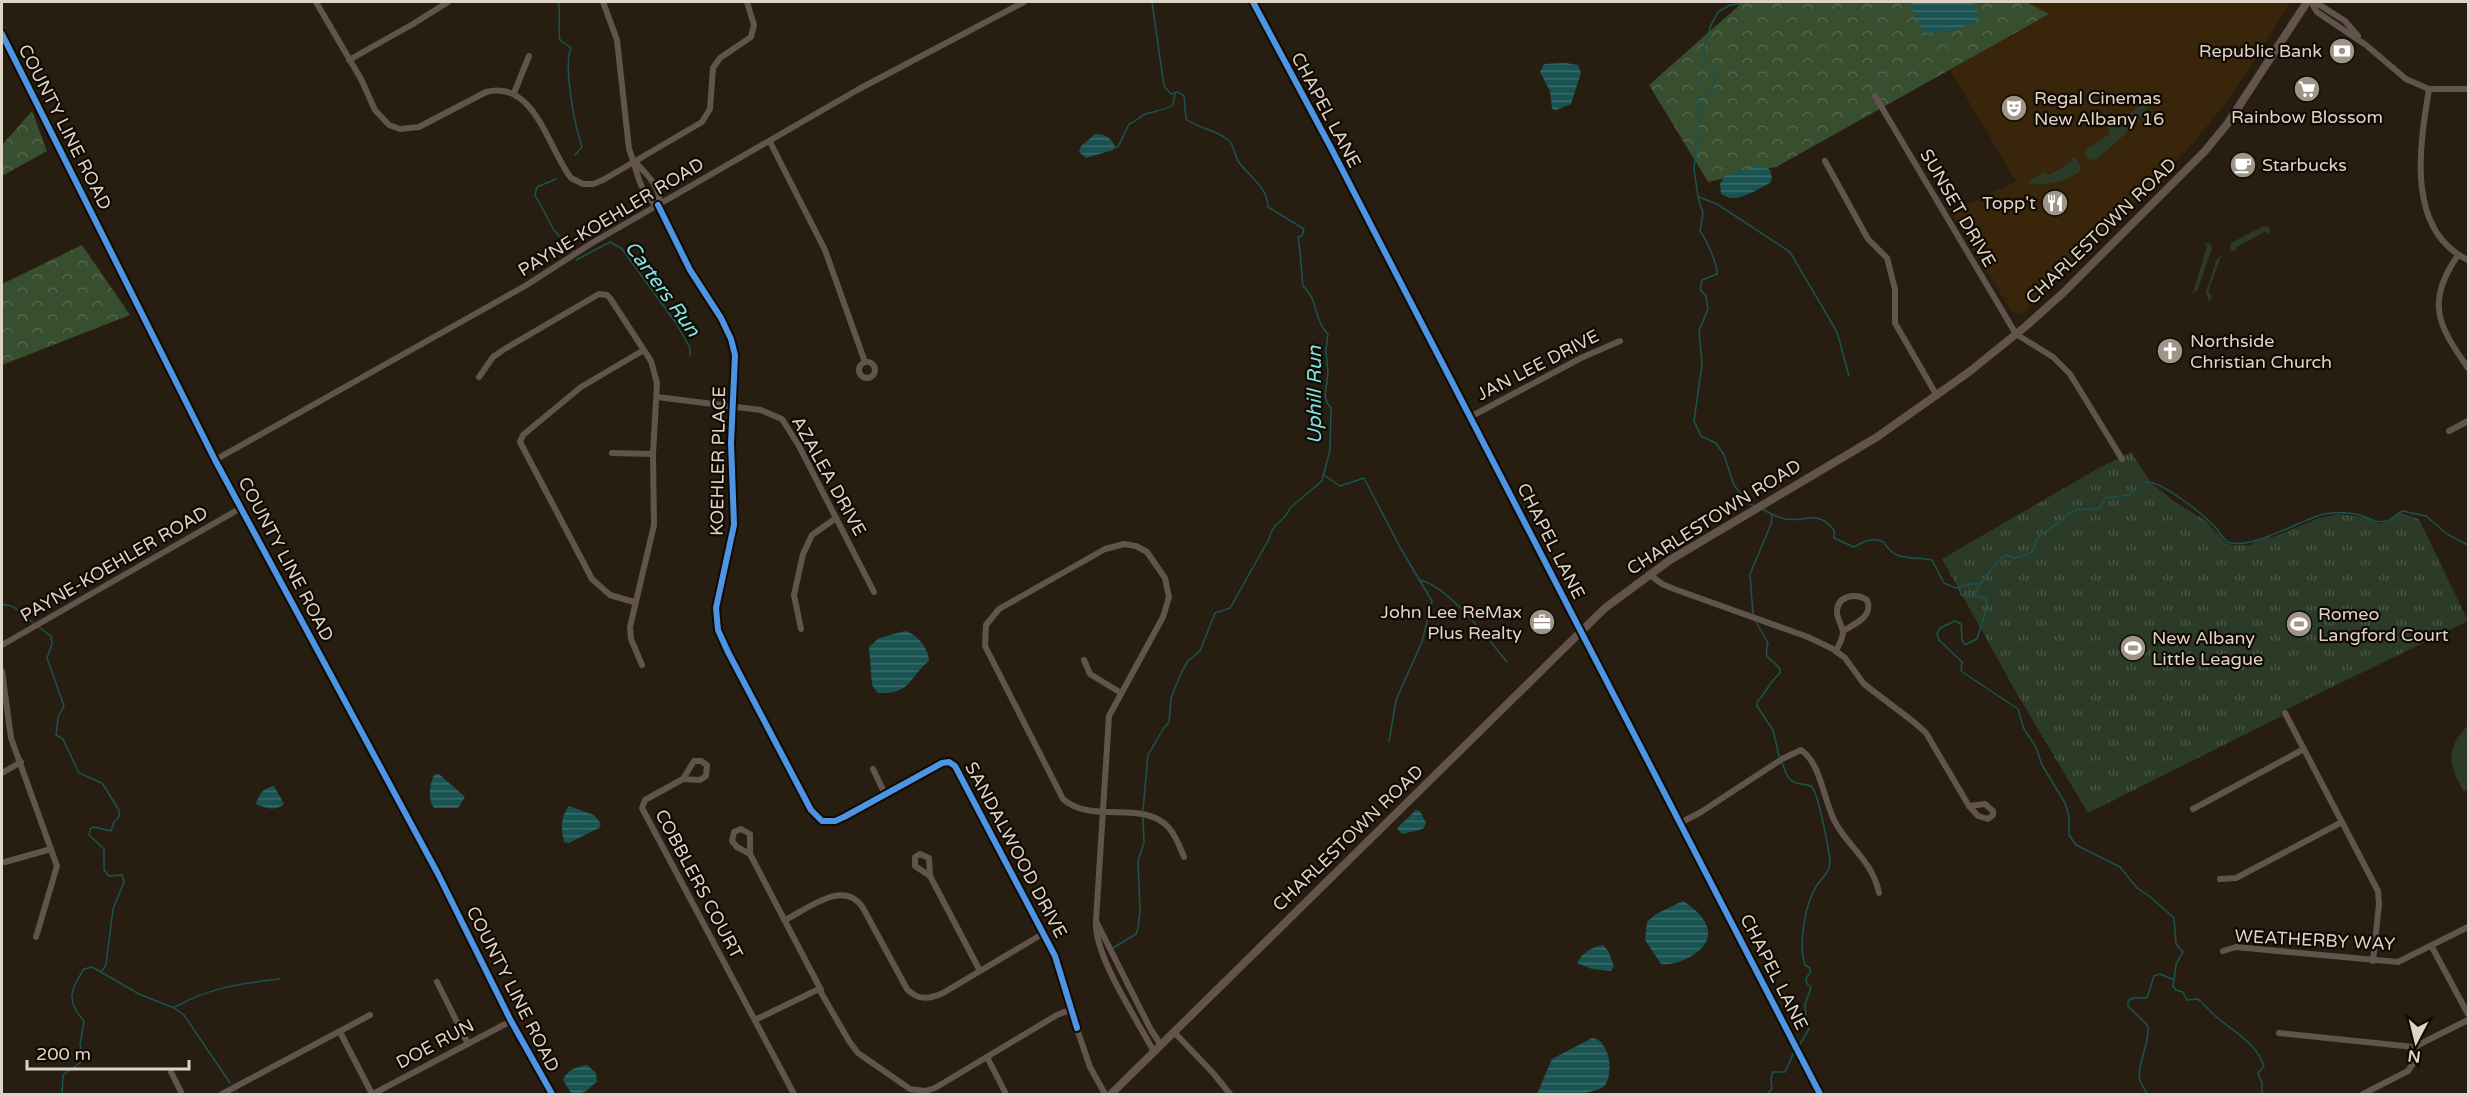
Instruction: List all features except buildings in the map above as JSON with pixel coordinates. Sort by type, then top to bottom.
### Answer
[{"type":"main road","name":"CHARLESTOWN ROAD","points":[[1111,1095],[1388,824],[1580,631],[1616,599],[1649,574],[1877,436],[1937,396],[2016,334],[2063,292],[2205,151],[2228,123],[2311,2]]},
{"type":"street","points":[[316,2],[382,119],[389,125],[400,129],[419,127],[486,92],[498,89],[514,93],[533,112],[561,163],[575,181],[583,184],[593,184],[702,122],[710,109],[713,68],[720,58],[751,37],[754,25],[747,2]]},
{"type":"street","points":[[349,60],[448,2]]},
{"type":"street","points":[[603,2],[617,40],[627,142],[635,162],[637,176],[649,200],[658,205],[660,195],[645,172],[635,162]]},
{"type":"street","name":"PAYNE-KOEHLER ROAD","points":[[215,460],[525,286],[582,249],[868,85],[1024,2]]},
{"type":"street","name":"CHAPEL LANE","points":[[1253,2],[1820,1095]]},
{"type":"street","points":[[2311,2],[2345,21],[2364,44],[2406,79],[2429,89],[2469,89]]},
{"type":"street","name":"COUNTY LINE ROAD","points":[[2,34],[215,460],[438,874],[552,1095]]},
{"type":"street","points":[[514,93],[529,56]]},
{"type":"street","points":[[2429,89],[2420,153],[2422,192],[2429,214],[2441,236],[2458,255],[2469,260]]},
{"type":"street","name":"SUNSET DRIVE","points":[[1875,96],[2016,334]]},
{"type":"street","points":[[770,142],[825,250],[865,362]]},
{"type":"street","points":[[1825,161],[1868,239],[1887,258],[1895,289],[1895,323],[1937,396]]},
{"type":"street","name":"KOEHLER PLACE","points":[[658,205],[690,270],[721,318],[731,339],[735,363],[731,459],[734,525],[717,600],[716,615],[721,638],[766,722]]},
{"type":"street","points":[[2458,255],[2444,275],[2438,305],[2441,323],[2450,342],[2469,368]]},
{"type":"street","points":[[479,377],[493,357],[503,350],[600,294],[610,298],[644,350],[656,376],[657,398],[653,454],[653,533],[634,602],[630,633],[642,665]]},
{"type":"street","points":[[2016,334],[2053,357],[2070,374],[2122,459]]},
{"type":"street","name":"JAN LEE DRIVE","points":[[1470,417],[1581,358],[1620,341]]},
{"type":"street","points":[[634,602],[610,595],[596,585],[520,442],[523,435],[582,387],[644,350]]},
{"type":"street","name":"AZALEA DRIVE","points":[[657,398],[708,402],[767,411],[782,419],[799,446],[874,592]]},
{"type":"street","points":[[2449,431],[2469,421]]},
{"type":"street","points":[[612,453],[653,454]]},
{"type":"street","name":"PAYNE-KOEHLER ROAD","points":[[2,645],[241,508]]},
{"type":"street","points":[[801,629],[794,596],[803,554],[812,535],[836,518]]},
{"type":"street","points":[[1157,1048],[1104,957],[1096,937],[1096,920],[1102,812],[1107,724],[1120,693],[1168,604],[1169,591],[1165,578],[1152,556],[1142,549],[1124,544],[1105,549],[999,609],[989,619],[984,639],[987,653],[1059,794],[1073,807],[1102,812],[1137,814],[1156,818],[1171,831],[1184,857]]},
{"type":"street","points":[[1649,574],[1662,585],[1808,637],[1836,651],[1850,664],[1864,684],[1926,733],[1942,758],[1958,791],[1969,806]]},
{"type":"street","points":[[1836,651],[1843,631],[1867,615],[1869,609],[1867,600],[1852,596],[1845,598],[1839,604],[1837,614],[1843,631]]},
{"type":"street","points":[[1084,660],[1090,674],[1120,693]]},
{"type":"street","points":[[2,671],[3,694],[11,738],[51,849],[56,873],[36,937]]},
{"type":"street","points":[[2285,713],[2378,891],[2379,904],[2373,961]]},
{"type":"street","name":"SANDALWOOD DRIVE","points":[[766,722],[811,810],[822,821],[835,821],[942,763],[952,763],[1058,962],[1090,1067],[1105,1095]]},
{"type":"street","points":[[2193,809],[2304,749]]},
{"type":"street","points":[[1680,823],[1795,752],[1804,752],[1819,778],[1833,819],[1861,855],[1875,878],[1879,893]]},
{"type":"street","points":[[2,773],[21,762]]},
{"type":"street","points":[[873,769],[885,794]]},
{"type":"street","name":"COBBLERS COURT","points":[[683,779],[645,800],[642,808],[794,1095]]},
{"type":"street","points":[[2220,879],[2236,878],[2342,822]]},
{"type":"street","points":[[5,862],[51,849]]},
{"type":"street","points":[[750,854],[855,1050],[910,1089],[925,1092],[935,1088],[1064,1011],[1071,1013],[1077,1028]]},
{"type":"street","points":[[930,876],[980,971]]},
{"type":"street","points":[[785,920],[834,895],[853,897],[863,908],[907,989],[921,998],[932,998],[943,993],[1044,933]]},
{"type":"street","name":"WEATHERBY WAY","points":[[2223,951],[2236,947],[2398,962],[2469,927]]},
{"type":"street","points":[[2432,947],[2469,1014]]},
{"type":"street","points":[[437,982],[468,1044]]},
{"type":"street","points":[[755,1020],[814,990],[822,991]]},
{"type":"street","points":[[222,1095],[370,1015]]},
{"type":"street","points":[[2279,1033],[2417,1047],[2469,1020]]},
{"type":"street","name":"DOE RUN","points":[[372,1095],[512,1021]]},
{"type":"street","points":[[340,1032],[372,1095]]},
{"type":"street","points":[[1174,1032],[1213,1073],[1230,1095]]},
{"type":"street","points":[[2363,1095],[2408,1071],[2414,1062],[2417,1047]]},
{"type":"street","points":[[987,1057],[1006,1095]]},
{"type":"street","points":[[171,1072],[182,1095]]},
{"type":"shaded area","points":[[2026,2],[2291,2],[2229,99],[2190,147],[2025,312],[2018,314],[2012,312],[1951,213],[2016,181],[1950,70],[2048,15]]},
{"type":"green space","points":[[1743,2],[2026,2],[2049,14],[1776,167],[1708,182],[1649,85]]},
{"type":"green space","points":[[2142,97],[2150,99],[2148,106],[2136,122],[2095,160],[2088,159],[2085,154],[2087,149],[2110,134],[2106,121],[2111,124],[2137,108],[2144,101]]},
{"type":"green space","points":[[32,111],[47,151],[2,176],[2,145]]},
{"type":"green space","points":[[2072,157],[2076,158],[2081,166],[2080,171],[2075,175],[2056,182],[2029,184],[2030,180],[2045,172],[2049,175],[2071,162]]},
{"type":"green space","points":[[2264,226],[2269,227],[2270,233],[2266,231],[2235,248],[2236,251],[2230,251],[2231,243]]},
{"type":"green space","points":[[2208,243],[2212,249],[2197,291],[2191,294],[2207,246],[2204,244]]},
{"type":"green space","points":[[82,245],[130,315],[2,365],[2,284]]},
{"type":"green space","points":[[2222,253],[2208,292],[2212,296],[2209,302],[2206,292],[2216,261]]},
{"type":"green space","points":[[2131,452],[2151,483],[2175,502],[2206,521],[2224,541],[2231,545],[2250,545],[2261,538],[2273,537],[2319,518],[2339,514],[2364,517],[2381,524],[2401,513],[2419,519],[2468,621],[2281,712],[2282,716],[2088,813],[2016,692],[1942,559],[2097,469]]},
{"type":"green space","points":[[2468,725],[2468,789],[2464,792],[2452,765],[2451,757],[2455,742]]},
{"type":"water","points":[[1911,2],[1974,2],[1979,20],[1947,34],[1940,29],[1925,35],[1912,9]]},
{"type":"water","points":[[1544,64],[1578,65],[1581,73],[1571,104],[1556,110],[1552,109],[1550,91],[1540,72]]},
{"type":"water","points":[[1095,134],[1107,137],[1115,146],[1113,150],[1086,158],[1079,152],[1081,146]]},
{"type":"water","points":[[1760,165],[1770,170],[1772,178],[1770,183],[1740,197],[1733,198],[1721,194],[1720,184],[1725,176]]},
{"type":"water","points":[[905,631],[914,635],[922,643],[929,661],[903,688],[889,693],[878,693],[872,685],[869,647],[879,638]]},
{"type":"water","points":[[439,774],[465,797],[458,808],[434,808],[432,805],[431,783],[434,775]]},
{"type":"water","points":[[274,786],[284,804],[274,809],[256,804],[262,792]]},
{"type":"water","points":[[569,806],[594,815],[601,824],[599,828],[569,843],[564,842],[562,823]]},
{"type":"water","points":[[1416,810],[1420,811],[1426,823],[1423,829],[1402,834],[1397,828]]},
{"type":"water","points":[[1683,901],[1699,914],[1708,928],[1706,943],[1686,959],[1672,964],[1661,964],[1645,940],[1647,922],[1656,914]]},
{"type":"water","points":[[1603,945],[1609,952],[1614,967],[1611,971],[1592,969],[1577,963],[1588,951]]},
{"type":"water","points":[[1592,1038],[1603,1045],[1609,1060],[1609,1077],[1602,1088],[1579,1094],[1537,1094],[1552,1059]]},
{"type":"water","points":[[587,1065],[596,1073],[597,1081],[582,1093],[571,1093],[563,1080],[572,1070]]},
{"type":"waterway","name":"Carters Run","points":[[558,2],[560,40],[571,48],[568,68],[569,82],[573,112],[582,147],[575,155]]},
{"type":"waterway","name":"Uphill Run","points":[[1143,810],[1148,755],[1169,722],[1171,698],[1181,673],[1188,661],[1200,651],[1215,613],[1230,608],[1274,528],[1290,508],[1322,481],[1330,450],[1331,408],[1325,395],[1328,373],[1326,350],[1328,334],[1320,323],[1308,291],[1303,286],[1298,237],[1302,236],[1304,229],[1268,207],[1265,193],[1238,161],[1230,142],[1218,133],[1186,119],[1184,96],[1178,92],[1171,94],[1164,86],[1152,2]]},
{"type":"waterway","points":[[1754,2],[1730,5],[1718,12],[1711,25],[1704,48],[1705,59],[1713,68],[1715,78],[1711,94],[1698,98],[1699,122],[1694,169],[1703,213],[1700,231],[1711,252],[1717,274],[1702,280],[1700,289],[1706,296],[1708,309],[1699,331],[1702,364],[1694,421],[1701,436],[1716,443],[1724,455],[1734,485],[1748,503],[1755,506]]},
{"type":"waterway","points":[[1113,148],[1118,147],[1129,124],[1143,115],[1173,105],[1175,93]]},
{"type":"waterway","name":"Carters Run","points":[[556,179],[537,187],[535,195],[554,230],[572,251]]},
{"type":"waterway","points":[[1699,197],[1717,204],[1790,252],[1837,332],[1849,376]]},
{"type":"waterway","name":"Carters Run","points":[[576,260],[610,242],[622,249],[676,323],[690,348],[690,356]]},
{"type":"waterway","points":[[1324,475],[1340,486],[1364,478],[1401,549],[1432,601],[1422,642],[1396,700],[1389,742]]},
{"type":"waterway","points":[[2144,482],[2160,486],[2182,499],[2210,522],[2223,538],[2237,544],[2262,539],[2324,514],[2351,513],[2383,522],[2402,511],[2426,516],[2447,534],[2468,545]]},
{"type":"waterway","points":[[1762,509],[1785,519],[1816,518],[1821,520],[1828,523],[1834,530],[1834,538],[1854,547],[1865,541],[1876,540],[1884,542],[1893,553],[1898,555],[1932,560],[1944,583],[1956,588],[1980,584],[2001,558],[2007,555],[2014,558],[2033,551],[2036,540],[2072,511],[2099,509],[2105,498],[2129,495],[2137,489]]},
{"type":"waterway","points":[[1753,614],[1750,574],[1771,524],[1772,515]]},
{"type":"waterway","points":[[1420,580],[1431,584],[1455,603],[1507,662]]},
{"type":"waterway","points":[[1975,595],[1979,586]]},
{"type":"waterway","points":[[1959,588],[1961,595],[1986,599],[1986,610],[1977,639],[1965,645],[1962,640],[1961,624],[1955,621],[1940,628],[1937,634],[1939,640],[1962,662],[1961,671],[2018,709],[2024,729],[2065,803],[2069,816],[2069,835],[2076,845],[2120,867],[2137,888],[2174,918],[2176,944],[2183,952],[2176,964],[2174,980],[2160,974],[2154,976],[2147,998],[2133,998],[2128,1001],[2128,1006],[2148,1026],[2139,1075],[2147,1094]]},
{"type":"waterway","points":[[2,605],[15,608],[35,624]]},
{"type":"waterway","points":[[1756,622],[1768,643],[1767,656],[1780,669],[1780,673],[1757,702],[1757,706],[1773,730],[1779,756]]},
{"type":"waterway","points":[[39,627],[51,636],[52,644],[47,658],[64,706],[58,717],[56,735],[63,739],[79,773],[102,783],[119,810],[119,817],[114,822],[111,831],[94,827],[90,829],[89,835],[104,849],[104,870],[109,876],[122,875],[124,882],[113,909],[106,965],[101,972],[92,967],[84,969],[73,989],[74,1007],[84,1021],[80,1045],[83,1056],[80,1063],[63,1075],[62,1094]]},
{"type":"waterway","points":[[1782,762],[1791,780],[1811,786],[1814,790],[1823,821],[1830,861],[1827,871],[1809,902],[1804,924],[1803,956],[1805,965],[1810,968],[1810,973],[1806,978],[1807,984],[1811,987],[1805,1005],[1806,1016]]},
{"type":"waterway","name":"Uphill Run","points":[[1113,948],[1136,934],[1138,928],[1140,910],[1138,861],[1144,843],[1143,818]]},
{"type":"waterway","points":[[101,972],[139,994],[174,1008],[184,1015],[230,1083]]},
{"type":"waterway","points":[[175,1007],[200,995],[226,987],[280,979]]},
{"type":"waterway","points":[[2174,981],[2173,986],[2176,990],[2183,992],[2187,1000],[2198,999],[2256,1051],[2264,1066],[2258,1073],[2262,1083],[2262,1094]]},
{"type":"waterway","points":[[1800,1044],[1809,1029],[1808,1020]]},
{"type":"waterway","points":[[1767,1094],[1772,1089],[1773,1072],[1785,1072],[1795,1050]]},
{"type":"cycle path","points":[[1253,2],[1330,146],[1820,1094]]},
{"type":"cycle path","points":[[2,34],[215,460],[438,874],[511,1021],[552,1094]]},
{"type":"cycle path","points":[[658,205],[690,270],[721,318],[731,339],[735,355],[731,443],[734,525],[716,608],[718,630],[728,652],[811,810],[822,821],[835,821],[844,817],[942,763],[949,762],[955,766],[1055,956],[1077,1028]]},
{"type":"place","name":"Republic Bank","points":[[2342,51]]},
{"type":"place","name":"Rainbow Blossom","points":[[2307,89]]},
{"type":"place","name":"Regal Cinemas New Albany 16","points":[[2014,108]]},
{"type":"place","name":"Starbucks","points":[[2243,165]]},
{"type":"place","name":"Topp't","points":[[2055,203]]},
{"type":"place","name":"Northside Christian Church","points":[[2170,351]]},
{"type":"place","name":"John Lee ReMax Plus Realty","points":[[1542,622]]},
{"type":"place","name":"Romeo Langford Court","points":[[2299,624]]},
{"type":"place","name":"New Albany Little League","points":[[2133,648]]}]
